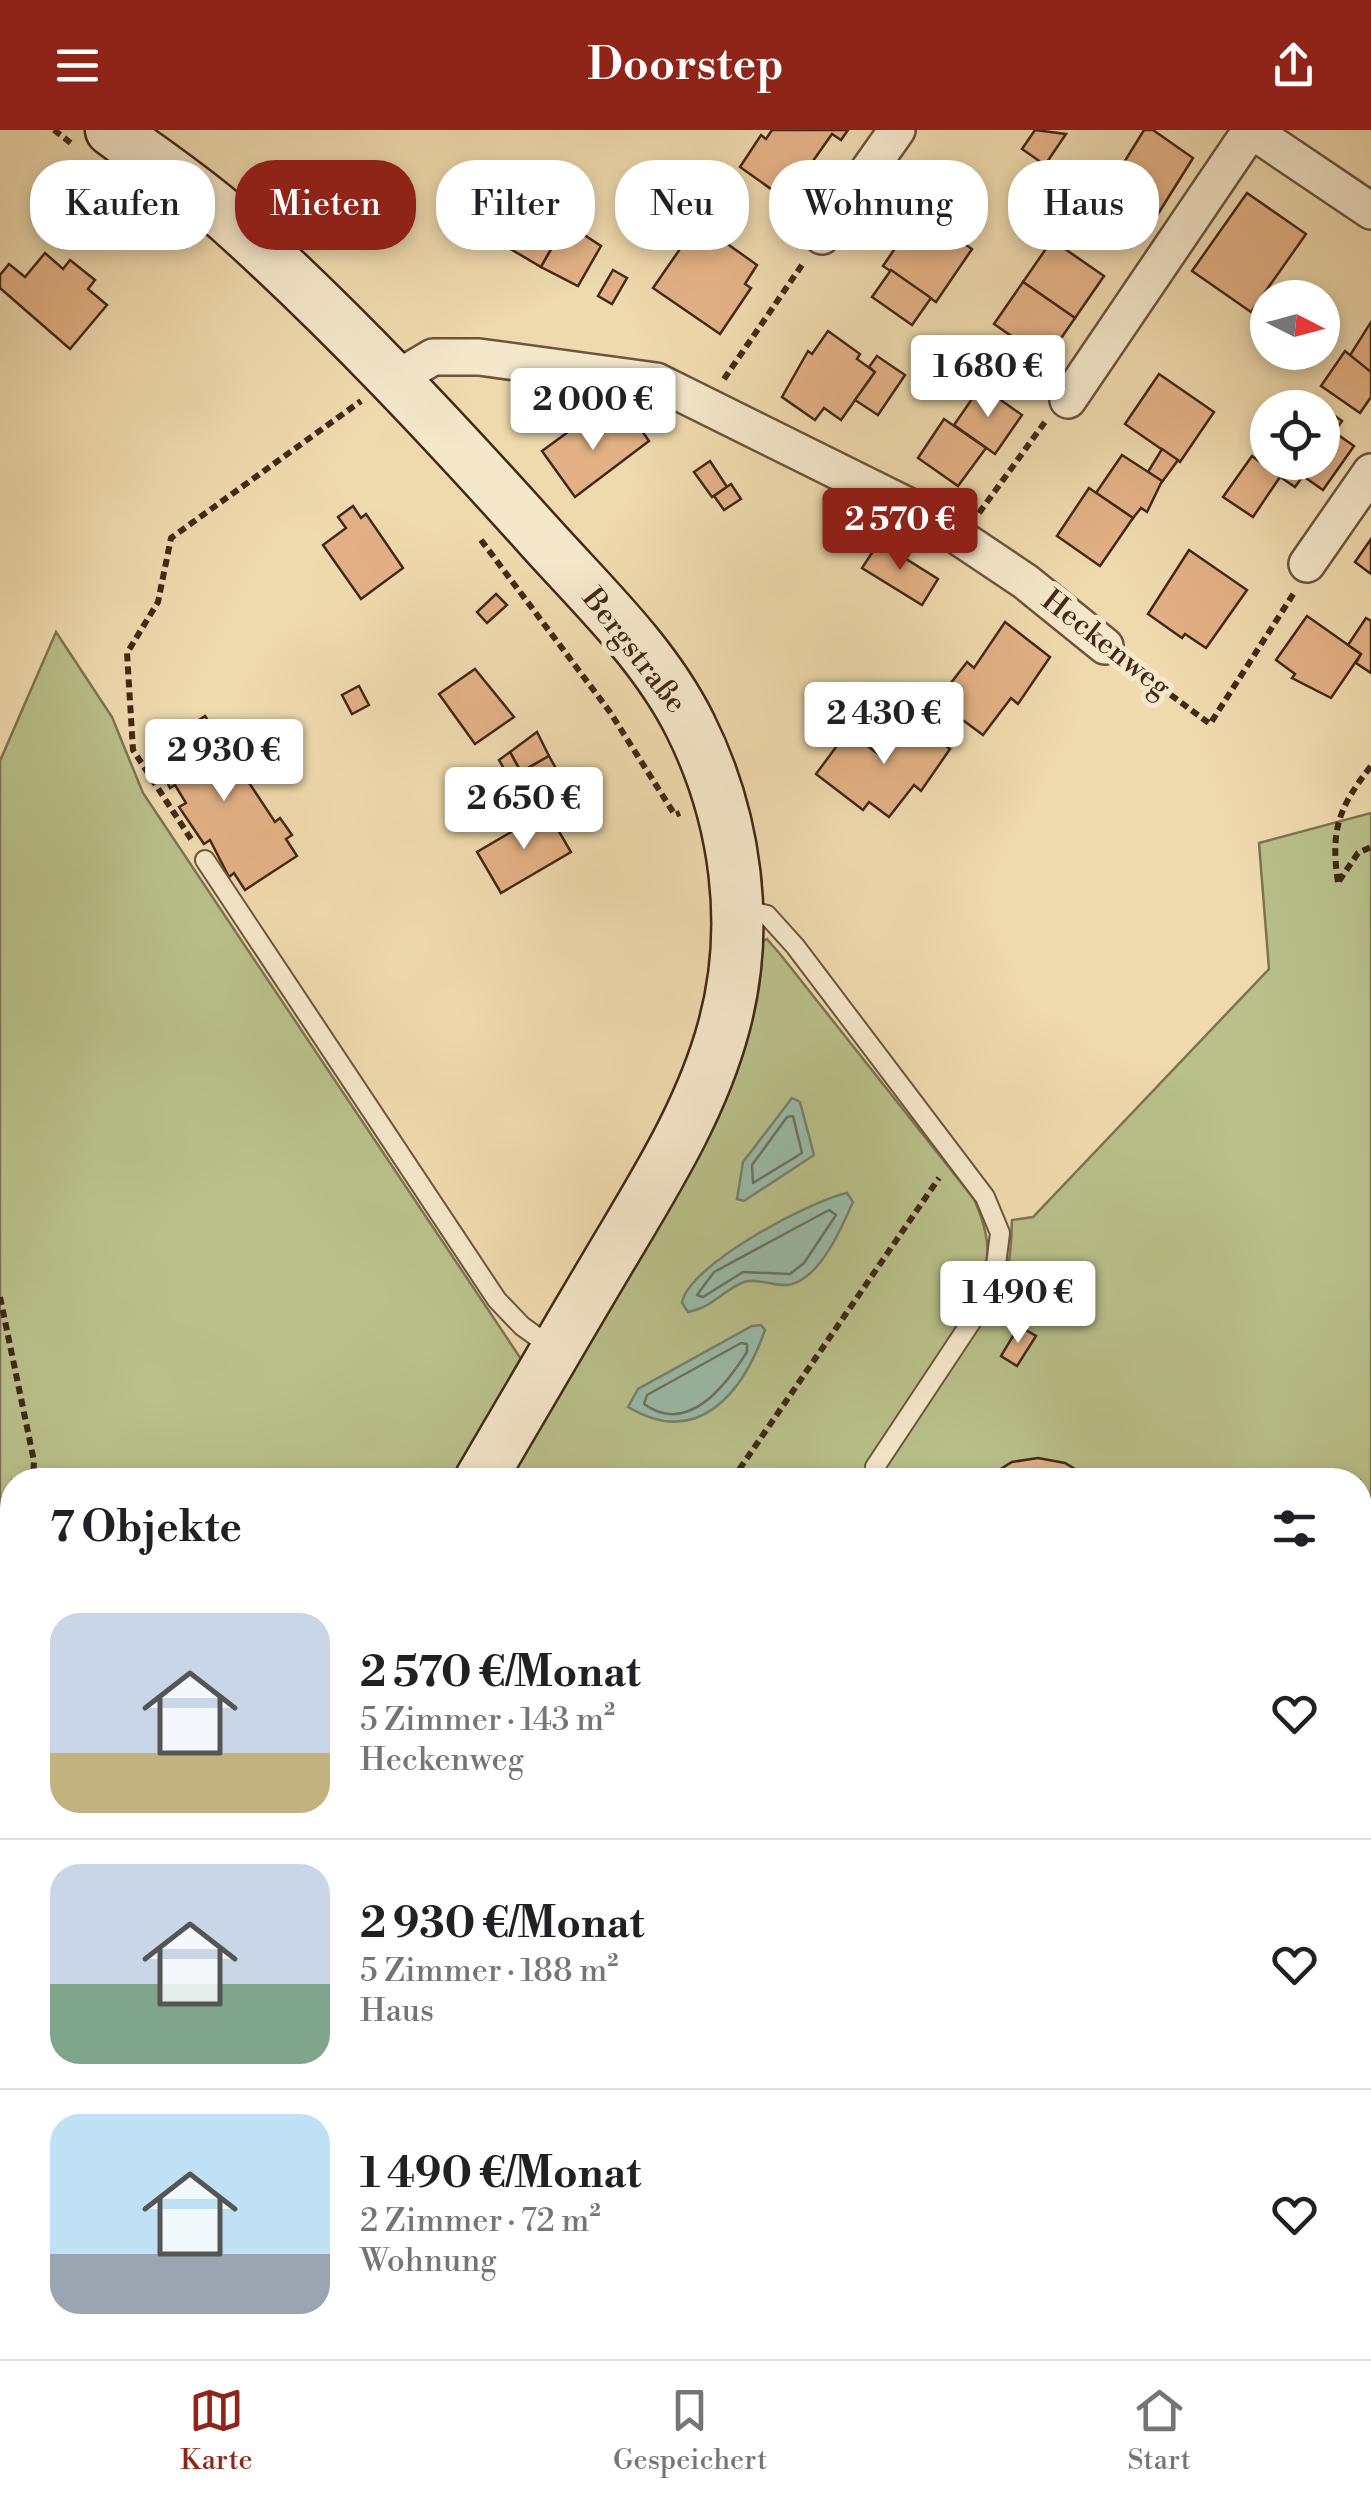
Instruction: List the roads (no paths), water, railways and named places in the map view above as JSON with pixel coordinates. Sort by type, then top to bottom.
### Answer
[{"type":"main road","name":"Bergstraße","points":[[98,142],[228,218],[396,379],[664,680],[690,724],[719,800],[734,855],[738,908],[726,1022],[698,1100],[658,1178],[487,1468]]},
{"type":"street","points":[[876,160],[897,130]]},
{"type":"street","points":[[1068,400],[1251,130],[1371,210]]},
{"type":"street","name":"Heckenweg","points":[[396,379],[434,357],[479,357],[656,381],[926,515],[1026,582],[1105,646]]},
{"type":"street","points":[[1307,564],[1371,472]]},
{"type":"lane","points":[[206,860],[497,1300],[522,1326],[556,1350]]},
{"type":"lane","points":[[738,908],[767,915],[795,946],[985,1197],[1000,1233],[1000,1262],[993,1289],[875,1468]]},
{"type":"water","points":[[792,1098],[800,1102],[814,1155],[744,1201],[737,1199],[743,1162]]},
{"type":"water","points":[[847,1193],[853,1202],[837,1237],[821,1261],[802,1279],[787,1285],[744,1282],[704,1307],[688,1312],[682,1303],[689,1288],[727,1254],[780,1221]]},
{"type":"water","points":[[761,1325],[765,1330],[744,1375],[714,1408],[696,1418],[676,1422],[653,1418],[628,1407],[638,1389],[752,1326]]}]
